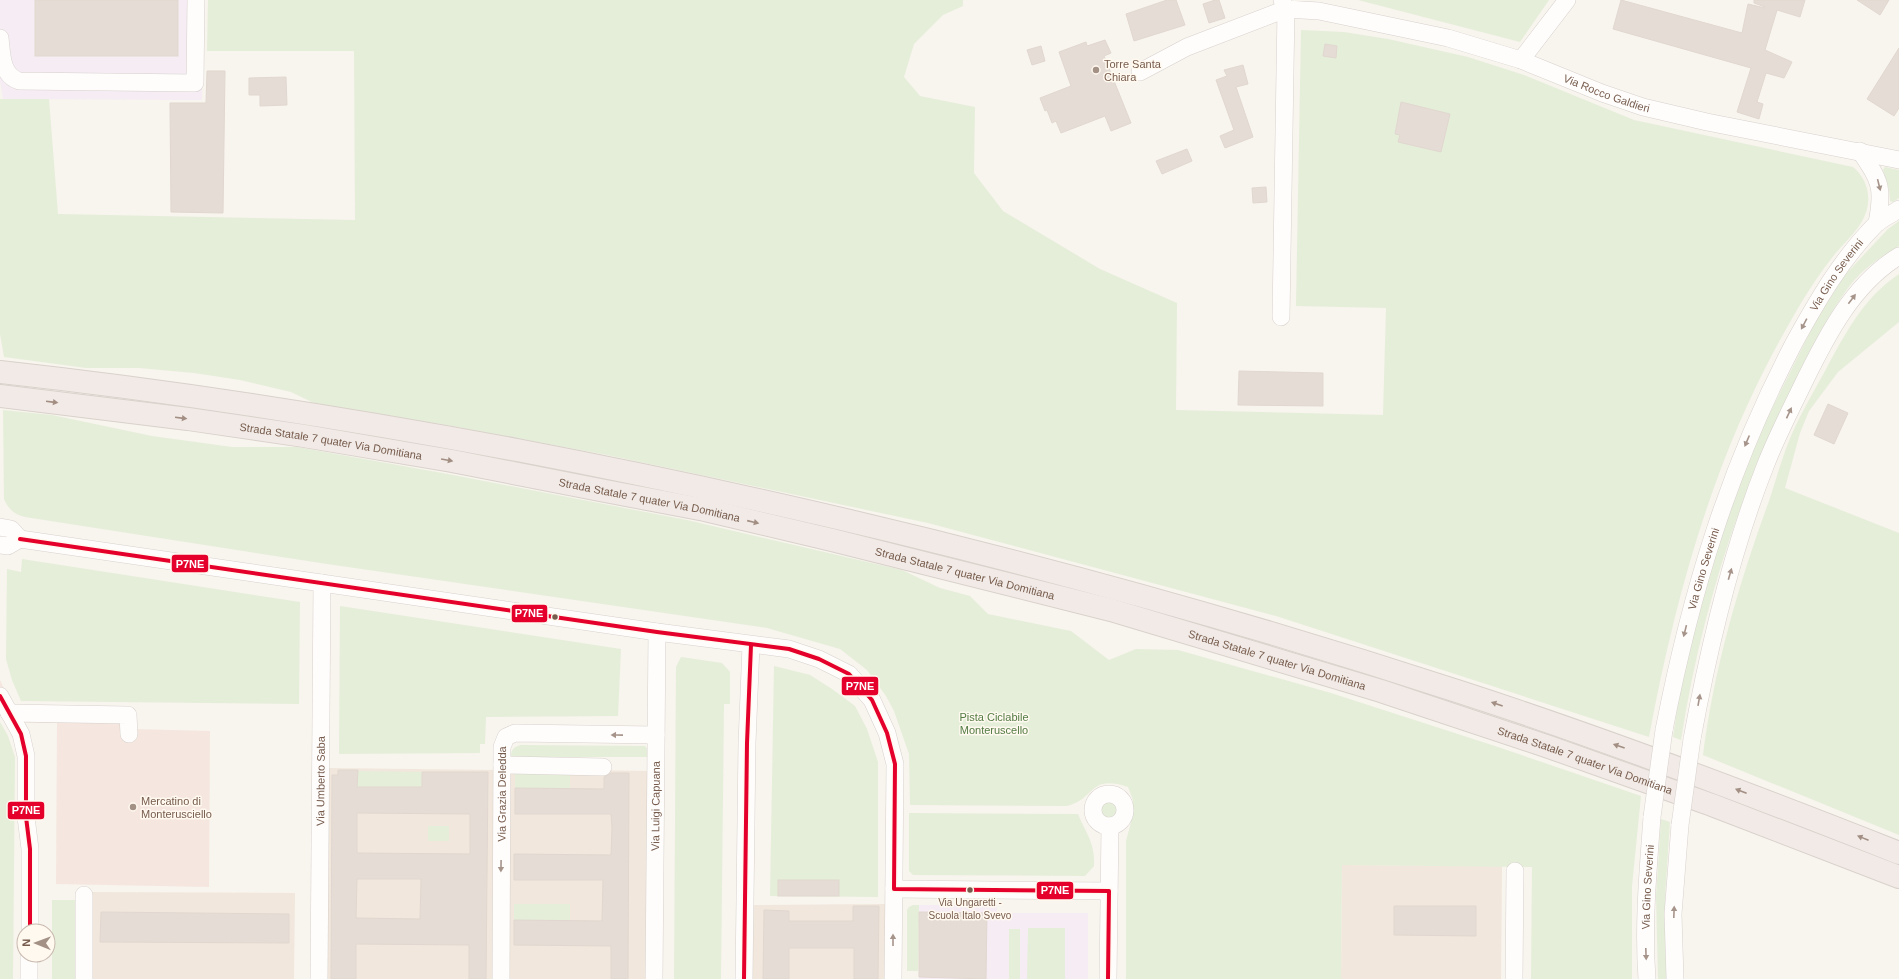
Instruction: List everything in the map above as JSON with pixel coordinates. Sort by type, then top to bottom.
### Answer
[{"type":"highway","name":"Strada Statale 7 quater Via Domitiana","points":[[7,373],[279,409],[468,441],[716,490],[976,552],[1138,595],[1463,692],[1653,759],[1899,853]]},
{"type":"highway","name":"Strada Statale 7 quater Via Domitiana","points":[[7,396],[188,419],[304,436],[452,461],[592,488],[705,510],[832,540],[1103,608],[1381,691],[1549,747],[1712,805],[1899,877]]},
{"type":"street","points":[[0,38],[6,72],[19,81],[195,83],[196,0]]},
{"type":"street","points":[[1521,60],[1567,0]]},
{"type":"street","points":[[1140,72],[1187,46],[1284,5],[1281,317]]},
{"type":"street","name":"Via Rocco Galdieri","points":[[1284,5],[1319,6],[1448,38],[1521,60],[1602,93],[1642,107],[1707,122],[1860,151],[1899,160]]},
{"type":"street","points":[[1860,151],[1877,177],[1880,185],[1881,203],[1877,224]]},
{"type":"street","name":"Via Gino Severini","points":[[1647,979],[1646,890],[1652,817],[1664,730],[1676,668],[1692,602],[1712,535],[1746,444],[1775,380],[1823,292],[1839,269],[1877,224],[1899,209]]},
{"type":"street","points":[[1675,979],[1673,914],[1680,825],[1692,739],[1702,682],[1716,623],[1747,516],[1766,464],[1810,370],[1836,322],[1868,280],[1882,266],[1899,256]]},
{"type":"street","points":[[0,527],[11,529],[20,539]]},
{"type":"street","points":[[0,545],[8,546],[20,539],[657,632],[790,649],[818,659],[849,674],[872,700],[887,734],[895,764],[893,979]]},
{"type":"street","name":"Via Umberto Saba","points":[[319,979],[322,583]]},
{"type":"street","name":"Via Luigi Capuana","points":[[654,979],[657,632]]},
{"type":"street","points":[[744,979],[747,743],[750,645]]},
{"type":"street","points":[[0,696],[21,734],[26,756],[26,817],[30,849],[30,923]]},
{"type":"street","points":[[10,713],[128,715],[129,734]]},
{"type":"street","name":"Via Grazia Deledda","points":[[501,979],[502,747],[506,737],[510,734],[656,735]]},
{"type":"street","points":[[502,765],[603,767]]},
{"type":"street","points":[[1108,979],[1110,826]]},
{"type":"street","points":[[1514,979],[1515,871]]},
{"type":"street","points":[[894,889],[1109,891]]},
{"type":"street","points":[[84,895],[84,979]]},
{"type":"street","points":[[29,963],[29,979]]},
{"type":"shaded area","points":[[0,0],[204,0],[202,100],[3,99],[0,81]]},
{"type":"shaded area","name":"Mercatino di Monterusciello","points":[[0,680],[13,708],[133,710],[134,729],[210,731],[209,887],[56,884],[57,723],[6,722],[0,712]]},
{"type":"shaded area","points":[[328,768],[496,770],[494,979],[326,979]]},
{"type":"shaded area","points":[[508,769],[650,771],[647,979],[506,979]]},
{"type":"shaded area","points":[[1342,865],[1502,866],[1501,979],[1341,979]]},
{"type":"shaded area","points":[[81,892],[295,893],[294,979],[80,979]]},
{"type":"shaded area","points":[[886,904],[886,979],[748,979],[749,905]]},
{"type":"shaded area","points":[[919,905],[997,905],[997,913],[1088,913],[1088,979],[919,979]]},
{"type":"green space","points":[[208,0],[963,0],[963,6],[943,15],[914,44],[904,77],[920,96],[975,107],[974,173],[1003,211],[1100,269],[1177,303],[1176,410],[1383,415],[1386,308],[1296,306],[1301,30],[1344,32],[1388,39],[1468,57],[1524,75],[1634,120],[1853,167],[1864,180],[1868,203],[1865,216],[1861,223],[1852,236],[1824,268],[1796,312],[1760,379],[1737,427],[1700,528],[1685,580],[1659,684],[1649,737],[1276,616],[928,523],[607,455],[441,424],[320,406],[291,392],[240,380],[194,373],[139,368],[86,368],[4,357],[0,334],[0,99],[49,99],[58,214],[355,220],[354,51],[207,51]]},
{"type":"green space","points":[[1358,0],[1549,0],[1520,42]]},
{"type":"green space","points":[[1885,167],[1899,170],[1899,198],[1893,202],[1890,201],[1889,189],[1883,170]]},
{"type":"green space","points":[[1899,221],[1899,246],[1878,259],[1865,270],[1853,281],[1841,297],[1803,366],[1761,455],[1743,501],[1712,596],[1689,692],[1681,740],[1673,737],[1679,696],[1701,601],[1720,539],[1754,445],[1817,318],[1845,275],[1888,229]]},
{"type":"green space","points":[[1899,274],[1899,322],[1838,372],[1809,411],[1800,433],[1785,488],[1899,533],[1899,835],[1703,755],[1714,690],[1729,626],[1758,532],[1791,436],[1798,420],[1856,318],[1875,294]]},
{"type":"green space","name":"Pista Ciclabile Monteruscello","points":[[3,410],[52,415],[152,436],[232,447],[297,447],[448,474],[687,520],[902,570],[940,588],[970,596],[988,614],[1071,631],[1109,660],[1136,649],[1178,650],[1331,693],[1498,747],[1641,796],[1632,886],[1632,979],[1531,979],[1532,867],[1342,865],[1341,979],[1126,979],[1126,841],[1133,815],[1133,800],[1128,787],[1115,784],[1099,785],[1076,803],[1067,806],[910,805],[909,754],[894,711],[886,696],[867,670],[840,649],[767,628],[327,564],[21,516],[10,509],[4,499]]},
{"type":"green space","points":[[22,559],[300,602],[299,704],[21,701],[12,680],[6,659],[7,569],[21,572]]},
{"type":"green space","points":[[340,606],[621,649],[618,716],[486,717],[485,744],[480,744],[480,753],[339,754]]},
{"type":"green space","points":[[681,657],[722,663],[730,672],[730,704],[724,704],[721,979],[674,979],[676,667]]},
{"type":"green space","points":[[774,666],[810,675],[832,689],[855,706],[867,729],[878,762],[878,897],[770,896]]},
{"type":"green space","points":[[0,722],[8,736],[15,757],[13,979],[0,979]]},
{"type":"green space","points":[[521,745],[645,746],[648,750],[648,757],[511,757],[513,749]]},
{"type":"green space","points":[[358,771],[422,772],[422,787],[357,787]]},
{"type":"green space","points":[[515,773],[570,773],[570,789],[515,788]]},
{"type":"green space","points":[[1109,797],[1114,798],[1120,804],[1120,814],[1114,820],[1109,821],[1104,820],[1098,814],[1097,809],[1098,804],[1104,798]]},
{"type":"green space","points":[[909,813],[1078,814],[1091,844],[1094,866],[1085,876],[913,875],[909,871]]},
{"type":"green space","points":[[1661,819],[1670,822],[1665,898],[1666,979],[1658,979],[1656,896]]},
{"type":"green space","points":[[428,826],[449,826],[449,841],[428,841]]},
{"type":"green space","points":[[52,900],[77,900],[76,979],[52,979],[52,963],[56,963],[56,923],[52,923]]},
{"type":"green space","points":[[514,904],[570,904],[570,920],[514,920]]},
{"type":"green space","points":[[913,905],[919,905],[918,971],[907,971],[907,910]]},
{"type":"green space","points":[[1028,928],[1065,928],[1065,979],[1027,979]]},
{"type":"green space","points":[[1009,929],[1020,929],[1020,979],[1009,979]]},
{"type":"building","points":[[35,0],[178,0],[178,56],[35,56]]},
{"type":"building","points":[[1167,0],[1176,0],[1185,25],[1134,41],[1126,14]]},
{"type":"building","points":[[1219,0],[1225,18],[1209,23],[1203,4]]},
{"type":"building","points":[[1621,0],[1742,33],[1748,4],[1765,8],[1754,3],[1754,0],[1805,0],[1800,17],[1777,10],[1765,50],[1792,62],[1784,78],[1766,73],[1757,102],[1763,104],[1759,119],[1737,112],[1751,68],[1613,29]]},
{"type":"building","points":[[1857,0],[1889,0],[1880,15]]},
{"type":"building","points":[[1105,40],[1111,53],[1104,56],[1131,123],[1111,131],[1105,116],[1061,133],[1056,121],[1052,123],[1040,98],[1071,86],[1059,52],[1086,42],[1087,46]]},
{"type":"building","points":[[1325,44],[1337,46],[1336,58],[1323,56]]},
{"type":"building","points":[[1041,46],[1045,61],[1032,65],[1027,50]]},
{"type":"building","points":[[1899,48],[1899,108],[1894,116],[1867,99]]},
{"type":"building","points":[[1243,65],[1248,84],[1236,87],[1253,137],[1225,148],[1220,136],[1234,130],[1216,80],[1227,76],[1224,70]]},
{"type":"building","points":[[207,71],[225,71],[223,213],[171,212],[170,103],[206,103]]},
{"type":"building","points":[[286,77],[287,105],[260,106],[260,95],[249,95],[249,78]]},
{"type":"building","points":[[1401,102],[1450,114],[1441,152],[1398,142],[1400,135],[1395,134]]},
{"type":"building","points":[[1187,149],[1192,161],[1162,174],[1156,161]]},
{"type":"building","points":[[1266,187],[1267,202],[1253,203],[1252,188]]},
{"type":"building","points":[[1239,371],[1323,373],[1323,406],[1238,405]]},
{"type":"building","points":[[1828,404],[1848,413],[1834,444],[1814,435]]},
{"type":"building","points":[[338,770],[358,770],[357,787],[422,787],[422,772],[488,772],[486,979],[469,979],[469,945],[356,944],[356,979],[331,979],[332,775],[338,775]],"holes":[[[357,813],[470,814],[470,854],[357,853]],[[357,879],[421,879],[420,919],[356,918]]]},
{"type":"building","points":[[611,773],[629,773],[628,979],[611,979],[611,946],[514,945],[514,920],[602,921],[603,880],[514,880],[514,854],[611,855],[612,828],[611,814],[515,814],[515,788],[604,789],[604,777]]},
{"type":"building","points":[[778,880],[839,880],[839,896],[778,896]]},
{"type":"building","points":[[853,906],[879,906],[878,979],[854,979],[854,948],[789,948],[789,979],[763,979],[764,910],[789,911],[789,921],[853,921]]},
{"type":"building","points":[[1394,906],[1476,906],[1476,936],[1394,935]]},
{"type":"building","points":[[101,912],[289,914],[289,943],[100,942]]},
{"type":"building","points":[[919,912],[987,913],[986,979],[919,977]]},
{"type":"transit line","name":"P7NE","points":[[20,539],[657,632],[789,649],[819,659],[849,674],[872,700],[887,733],[895,764],[894,889],[1109,891],[1108,979]]},
{"type":"transit line","name":"P7NE","points":[[744,979],[747,743],[751,645]]},
{"type":"transit line","name":"P7NE","points":[[0,696],[21,734],[26,756],[26,817],[30,849],[30,923]]},
{"type":"place","name":"Torre Santa Chiara","points":[[1096,70]]},
{"type":"place","name":"Mercatino di Monterusciello","points":[[133,807]]},
{"type":"place","name":"Via Ungaretti - Scuola Italo Svevo","points":[[970,890]]}]
